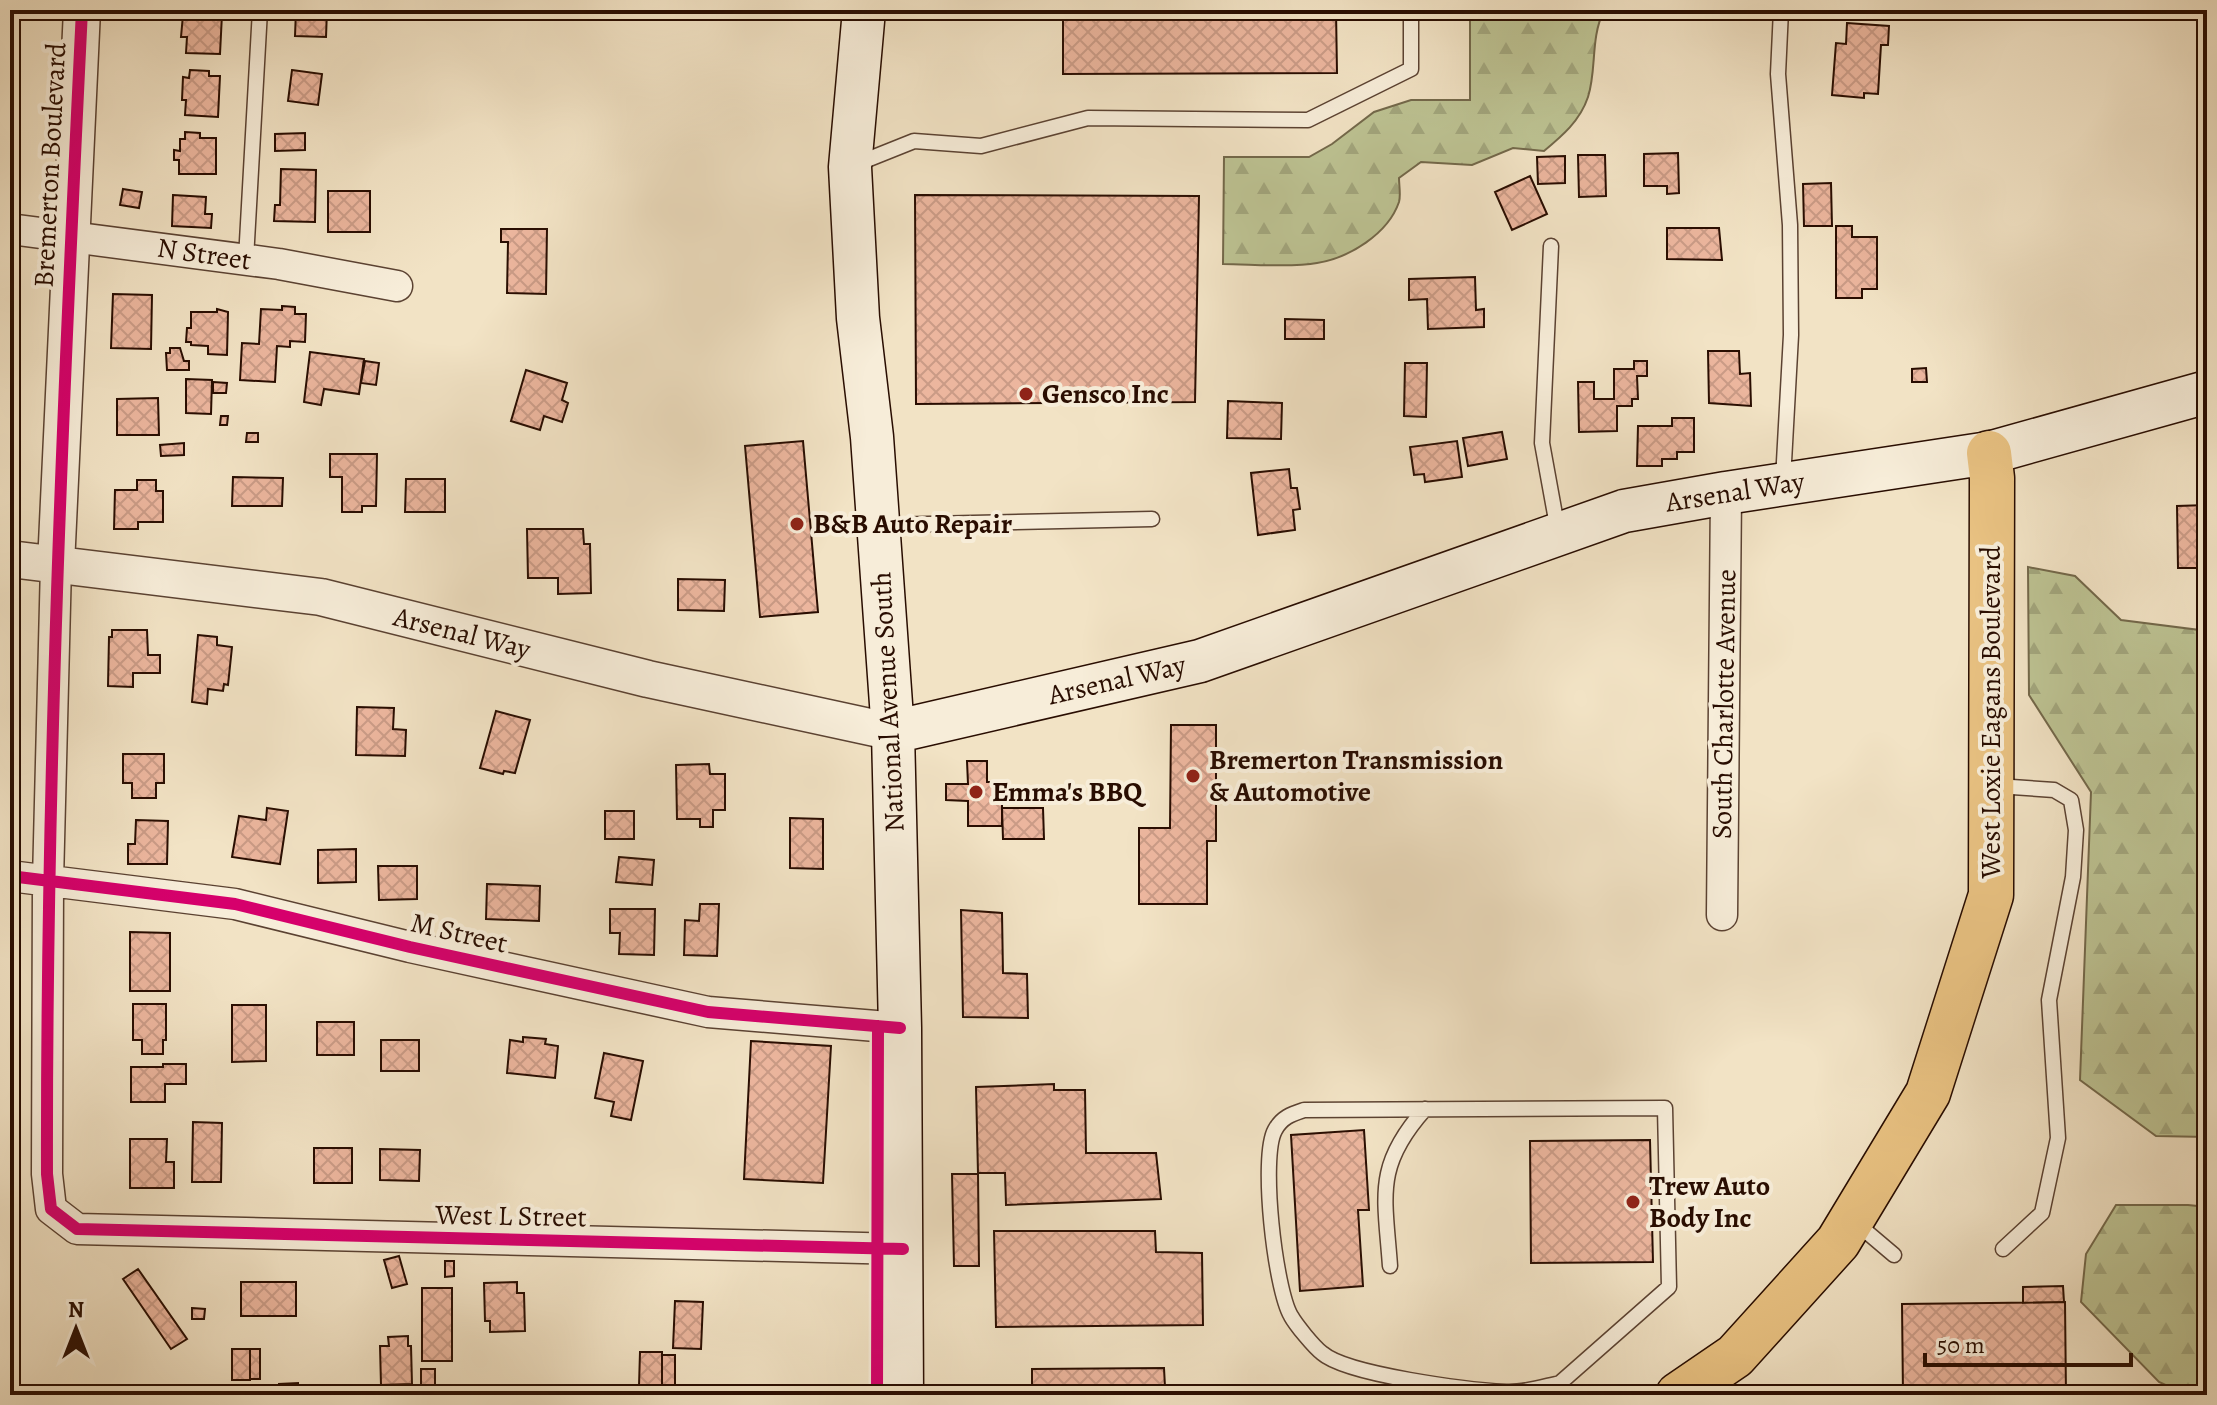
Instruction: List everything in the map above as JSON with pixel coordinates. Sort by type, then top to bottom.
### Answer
[{"type":"main road","name":"National Avenue South","points":[[864,10],[850,167],[858,318],[872,437],[893,732],[900,1028],[902,1395]]},
{"type":"main road","name":"Arsenal Way","points":[[893,732],[1200,661],[1624,511],[1989,453],[2207,392]]},
{"type":"main road","name":"West Loxie Eagans Boulevard","points":[[1678,1395],[1735,1356],[1838,1242],[1928,1093],[1991,895],[1992,478],[1989,453]]},
{"type":"street","name":"Bremerton Boulevard","points":[[82,10],[56,565],[48,881],[47,1174],[51,1209],[77,1229],[117,1230]]},
{"type":"street","name":"N Street","points":[[10,229],[246,259],[397,286]]},
{"type":"street","name":"South Charlotte Avenue","points":[[1722,915],[1726,493]]},
{"type":"street","name":"Arsenal Way","points":[[10,559],[321,597],[648,679],[893,732]]},
{"type":"street","name":"M Street","points":[[10,876],[235,904],[410,947],[708,1012],[900,1028]]},
{"type":"street","name":"West L Street","points":[[117,1230],[903,1249]]},
{"type":"lane","points":[[246,259],[260,10]]},
{"type":"lane","points":[[850,167],[914,141],[981,146],[1088,118],[1308,120],[1411,69],[1411,10]]},
{"type":"lane","points":[[1781,10],[1778,74],[1790,225],[1791,335],[1782,484]]},
{"type":"lane","points":[[1551,246],[1542,443],[1559,534]]},
{"type":"lane","points":[[878,525],[1152,519]]},
{"type":"lane","points":[[1990,785],[2054,790],[2071,800],[2076,830],[2073,877],[2049,1000],[2058,1138],[2042,1213],[2003,1249]]},
{"type":"lane","points":[[1665,1108],[1669,1287],[1562,1389],[1508,1392],[1408,1379],[1342,1364],[1322,1353],[1290,1316],[1281,1287],[1271,1211],[1269,1149],[1274,1131],[1285,1117],[1304,1110],[1425,1109],[1665,1108]]},
{"type":"lane","points":[[1390,1266],[1386,1173],[1397,1145],[1425,1109]]},
{"type":"lane","points":[[1852,1219],[1894,1255]]},
{"type":"green space","points":[[1470,10],[1604,10],[1597,32],[1588,97],[1564,134],[1544,151],[1513,148],[1472,165],[1421,162],[1399,178],[1399,202],[1386,224],[1366,243],[1342,256],[1295,265],[1223,264],[1224,157],[1309,157],[1332,144],[1374,112],[1411,100],[1470,100]]},
{"type":"green space","points":[[2028,567],[2075,576],[2121,620],[2207,631],[2207,1137],[2156,1136],[2080,1080],[2091,792],[2029,695]]},
{"type":"green space","points":[[2116,1205],[2207,1207],[2207,1395],[2187,1395],[2159,1382],[2081,1302],[2086,1254]]},
{"type":"building","points":[[190,10],[222,14],[220,54],[186,53],[187,37],[181,37],[183,15],[190,15]]},
{"type":"building","points":[[296,10],[327,10],[326,37],[295,36]]},
{"type":"building","points":[[1063,10],[1336,10],[1337,73],[1063,74]]},
{"type":"building","points":[[1847,23],[1889,26],[1888,45],[1881,45],[1878,94],[1864,93],[1864,98],[1832,95],[1836,43],[1846,44]]},
{"type":"building","points":[[190,70],[209,71],[209,76],[220,76],[218,117],[185,115],[183,77],[189,78]]},
{"type":"building","points":[[292,70],[322,74],[318,105],[288,101]]},
{"type":"building","points":[[185,132],[200,133],[200,138],[216,138],[216,174],[179,174],[179,160],[174,160],[174,150],[180,151],[180,139],[185,139]]},
{"type":"building","points":[[305,133],[305,150],[275,151],[275,134]]},
{"type":"building","points":[[1678,153],[1679,193],[1667,194],[1667,186],[1644,186],[1644,154]]},
{"type":"building","points":[[1578,155],[1605,155],[1606,196],[1579,197]]},
{"type":"building","points":[[1565,156],[1565,183],[1538,184],[1537,157]]},
{"type":"building","points":[[281,169],[316,170],[315,222],[274,221],[275,205],[280,205]]},
{"type":"building","points":[[1530,176],[1547,214],[1512,230],[1495,192]]},
{"type":"building","points":[[1831,183],[1832,226],[1804,226],[1803,184]]},
{"type":"building","points":[[123,189],[142,192],[139,208],[120,205]]},
{"type":"building","points":[[328,191],[370,191],[370,232],[328,232]]},
{"type":"building","points":[[173,195],[206,197],[205,214],[212,214],[211,228],[172,226]]},
{"type":"building","points":[[915,195],[1199,196],[1195,402],[916,404]]},
{"type":"building","points":[[1836,226],[1852,226],[1852,237],[1877,237],[1877,289],[1862,289],[1862,298],[1836,298]]},
{"type":"building","points":[[1667,228],[1719,228],[1722,260],[1667,259]]},
{"type":"building","points":[[501,229],[547,229],[546,294],[507,293],[508,242],[501,242]]},
{"type":"building","points":[[1475,277],[1476,310],[1484,309],[1484,327],[1428,329],[1427,299],[1409,300],[1409,279]]},
{"type":"building","points":[[113,294],[152,295],[151,349],[111,348]]},
{"type":"building","points":[[282,306],[295,307],[295,314],[306,314],[305,342],[290,341],[290,347],[277,346],[275,382],[240,380],[242,343],[259,344],[261,309],[282,310]]},
{"type":"building","points":[[217,309],[228,312],[227,355],[208,354],[208,346],[186,342],[187,328],[191,328],[191,312],[217,312]]},
{"type":"building","points":[[1285,319],[1324,320],[1324,339],[1285,339]]},
{"type":"building","points":[[170,348],[180,348],[184,361],[189,361],[189,370],[167,370],[166,353],[170,353]]},
{"type":"building","points":[[1708,351],[1739,351],[1740,374],[1750,373],[1751,406],[1709,403]]},
{"type":"building","points":[[310,352],[364,359],[359,394],[324,389],[321,405],[304,402]]},
{"type":"building","points":[[365,361],[379,363],[376,385],[361,383]]},
{"type":"building","points":[[1634,361],[1647,361],[1647,376],[1637,376],[1638,399],[1632,399],[1632,406],[1617,406],[1617,431],[1579,432],[1578,382],[1594,382],[1594,399],[1614,399],[1614,369],[1634,369]]},
{"type":"building","points":[[1405,363],[1427,363],[1426,417],[1404,416]]},
{"type":"building","points":[[1926,368],[1927,382],[1912,382],[1912,369]]},
{"type":"building","points":[[526,370],[567,383],[562,400],[568,403],[562,422],[544,416],[540,430],[511,421]]},
{"type":"building","points":[[186,379],[212,380],[211,414],[186,413]]},
{"type":"building","points":[[213,382],[227,383],[226,393],[213,393]]},
{"type":"building","points":[[158,398],[159,435],[117,435],[117,399]]},
{"type":"building","points":[[1228,401],[1282,403],[1281,439],[1227,438]]},
{"type":"building","points":[[221,416],[228,416],[227,425],[220,425]]},
{"type":"building","points":[[1672,418],[1694,418],[1694,452],[1677,452],[1677,459],[1662,459],[1662,466],[1637,466],[1638,426],[1672,426]]},
{"type":"building","points":[[1502,432],[1507,459],[1468,466],[1463,438]]},
{"type":"building","points":[[247,433],[258,433],[258,442],[246,442]]},
{"type":"building","points":[[803,441],[818,612],[760,617],[745,446]]},
{"type":"building","points":[[1457,441],[1462,477],[1425,482],[1424,474],[1414,475],[1410,447]]},
{"type":"building","points":[[184,443],[184,455],[161,456],[160,445]]},
{"type":"building","points":[[330,454],[377,454],[376,506],[362,506],[362,512],[342,512],[342,477],[330,477]]},
{"type":"building","points":[[1289,469],[1291,488],[1297,488],[1300,509],[1293,510],[1295,530],[1258,535],[1251,473]]},
{"type":"building","points":[[233,477],[283,478],[282,506],[232,506]]},
{"type":"building","points":[[406,479],[445,479],[445,512],[405,512]]},
{"type":"building","points":[[137,480],[156,480],[156,491],[163,491],[163,522],[138,522],[138,529],[114,529],[115,490],[137,490]]},
{"type":"building","points":[[2207,505],[2207,568],[2178,568],[2177,506]]},
{"type":"building","points":[[527,529],[583,529],[584,544],[590,544],[591,593],[558,594],[558,578],[528,578]]},
{"type":"building","points":[[678,579],[725,580],[724,611],[678,610]]},
{"type":"building","points":[[112,630],[147,630],[148,655],[160,655],[160,673],[133,673],[133,687],[108,686],[109,637],[112,637]]},
{"type":"building","points":[[198,635],[217,637],[217,645],[232,647],[228,685],[224,684],[223,691],[208,689],[207,704],[192,702]]},
{"type":"building","points":[[357,707],[394,708],[393,729],[406,730],[405,756],[356,755]]},
{"type":"building","points":[[496,711],[530,720],[515,773],[504,771],[503,774],[480,768]]},
{"type":"building","name":"Bremerton Transmission & Automotive","points":[[1171,725],[1216,725],[1216,841],[1207,841],[1207,904],[1139,904],[1139,828],[1170,828]]},
{"type":"building","points":[[123,754],[164,754],[164,783],[156,783],[156,798],[132,798],[132,783],[123,783]]},
{"type":"building","points":[[967,761],[987,761],[987,782],[1002,782],[1002,826],[968,826],[968,801],[946,800],[946,784],[968,784]]},
{"type":"building","points":[[709,764],[710,774],[725,774],[725,810],[713,810],[713,827],[700,827],[700,819],[677,819],[676,765]]},
{"type":"building","points":[[267,808],[288,811],[280,864],[232,857],[239,816],[266,820]]},
{"type":"building","points":[[1002,808],[1043,808],[1044,839],[1003,839]]},
{"type":"building","points":[[605,811],[634,811],[634,839],[605,839]]},
{"type":"building","points":[[790,818],[823,819],[823,869],[790,868]]},
{"type":"building","points":[[136,820],[168,821],[167,864],[128,864],[128,844],[135,844]]},
{"type":"building","points":[[356,849],[356,882],[318,883],[318,850]]},
{"type":"building","points":[[619,857],[654,860],[652,885],[616,882]]},
{"type":"building","points":[[378,866],[417,866],[417,899],[379,900]]},
{"type":"building","points":[[487,884],[540,886],[539,921],[486,919]]},
{"type":"building","points":[[700,904],[719,904],[717,956],[684,955],[685,920],[699,921]]},
{"type":"building","points":[[610,909],[655,909],[654,955],[619,954],[620,933],[610,933]]},
{"type":"building","points":[[961,910],[1002,913],[1003,973],[1027,974],[1028,1018],[963,1017]]},
{"type":"building","points":[[130,932],[170,933],[170,991],[130,991]]},
{"type":"building","points":[[133,1004],[166,1004],[163,1054],[142,1054],[142,1040],[133,1040]]},
{"type":"building","points":[[232,1005],[266,1005],[266,1061],[232,1062]]},
{"type":"building","points":[[317,1022],[354,1022],[354,1055],[317,1055]]},
{"type":"building","points":[[523,1037],[546,1039],[545,1044],[558,1046],[555,1078],[507,1073],[510,1040],[523,1042]]},
{"type":"building","points":[[381,1040],[419,1040],[419,1071],[381,1071]]},
{"type":"building","points":[[751,1041],[831,1046],[823,1183],[744,1179]]},
{"type":"building","points":[[604,1053],[643,1061],[631,1120],[611,1116],[614,1102],[595,1098]]},
{"type":"building","points":[[163,1064],[186,1064],[186,1084],[165,1084],[165,1102],[131,1102],[131,1067],[163,1067]]},
{"type":"building","points":[[1054,1084],[1054,1090],[1085,1090],[1086,1153],[1156,1153],[1161,1199],[1006,1205],[1005,1173],[978,1173],[976,1087]]},
{"type":"building","points":[[193,1122],[222,1123],[221,1182],[192,1182]]},
{"type":"building","points":[[1364,1130],[1369,1210],[1358,1210],[1363,1286],[1300,1291],[1291,1135]]},
{"type":"building","points":[[130,1139],[167,1139],[166,1162],[174,1162],[174,1188],[130,1188]]},
{"type":"building","points":[[1650,1140],[1653,1262],[1531,1263],[1530,1141]]},
{"type":"building","points":[[314,1148],[352,1148],[352,1183],[314,1183]]},
{"type":"building","points":[[380,1149],[420,1150],[419,1181],[380,1180]]},
{"type":"building","points":[[952,1174],[978,1174],[979,1266],[954,1266]]},
{"type":"building","points":[[994,1231],[1155,1231],[1156,1252],[1202,1253],[1203,1325],[996,1327]]},
{"type":"building","points":[[399,1256],[407,1284],[392,1288],[384,1260]]},
{"type":"building","points":[[445,1261],[454,1261],[454,1276],[445,1277]]},
{"type":"building","points":[[138,1269],[187,1339],[171,1349],[123,1279]]},
{"type":"building","points":[[241,1282],[296,1282],[296,1316],[241,1316]]},
{"type":"building","points":[[517,1282],[517,1293],[524,1293],[525,1331],[490,1332],[490,1321],[485,1321],[484,1283]]},
{"type":"building","points":[[2063,1286],[2064,1302],[2023,1303],[2023,1287]]},
{"type":"building","points":[[422,1288],[452,1288],[452,1361],[422,1361]]},
{"type":"building","points":[[675,1301],[703,1302],[701,1349],[673,1348]]},
{"type":"building","points":[[2065,1302],[2066,1395],[1903,1395],[1902,1304]]},
{"type":"building","points":[[192,1308],[205,1309],[204,1319],[192,1319]]},
{"type":"building","points":[[408,1336],[412,1384],[381,1385],[380,1346],[389,1346],[388,1337]]},
{"type":"building","points":[[232,1349],[250,1349],[250,1380],[232,1380]]},
{"type":"building","points":[[250,1349],[260,1349],[260,1379],[250,1379]]},
{"type":"building","points":[[640,1352],[662,1352],[662,1386],[639,1386]]},
{"type":"building","points":[[662,1355],[675,1355],[675,1386],[662,1386]]},
{"type":"building","points":[[1164,1368],[1165,1387],[1032,1389],[1032,1369]]},
{"type":"building","points":[[421,1369],[435,1369],[435,1387],[421,1387]]},
{"type":"building","points":[[298,1383],[298,1395],[279,1395],[279,1384]]},
{"type":"cycle path","points":[[82,10],[62,446],[49,883],[47,1174],[51,1209],[77,1229],[903,1249]]},
{"type":"cycle path","points":[[10,876],[235,904],[410,947],[708,1012],[900,1028]]},
{"type":"cycle path","points":[[877,1395],[878,1026]]},
{"type":"place","name":"Gensco Inc","points":[[1026,394]]},
{"type":"place","name":"B&B Auto Repair","points":[[797,524]]},
{"type":"place","name":"Bremerton Transmission & Automotive","points":[[1193,776]]},
{"type":"place","name":"Emma's BBQ","points":[[976,792]]},
{"type":"place","name":"Trew Auto Body Inc","points":[[1633,1202]]}]
